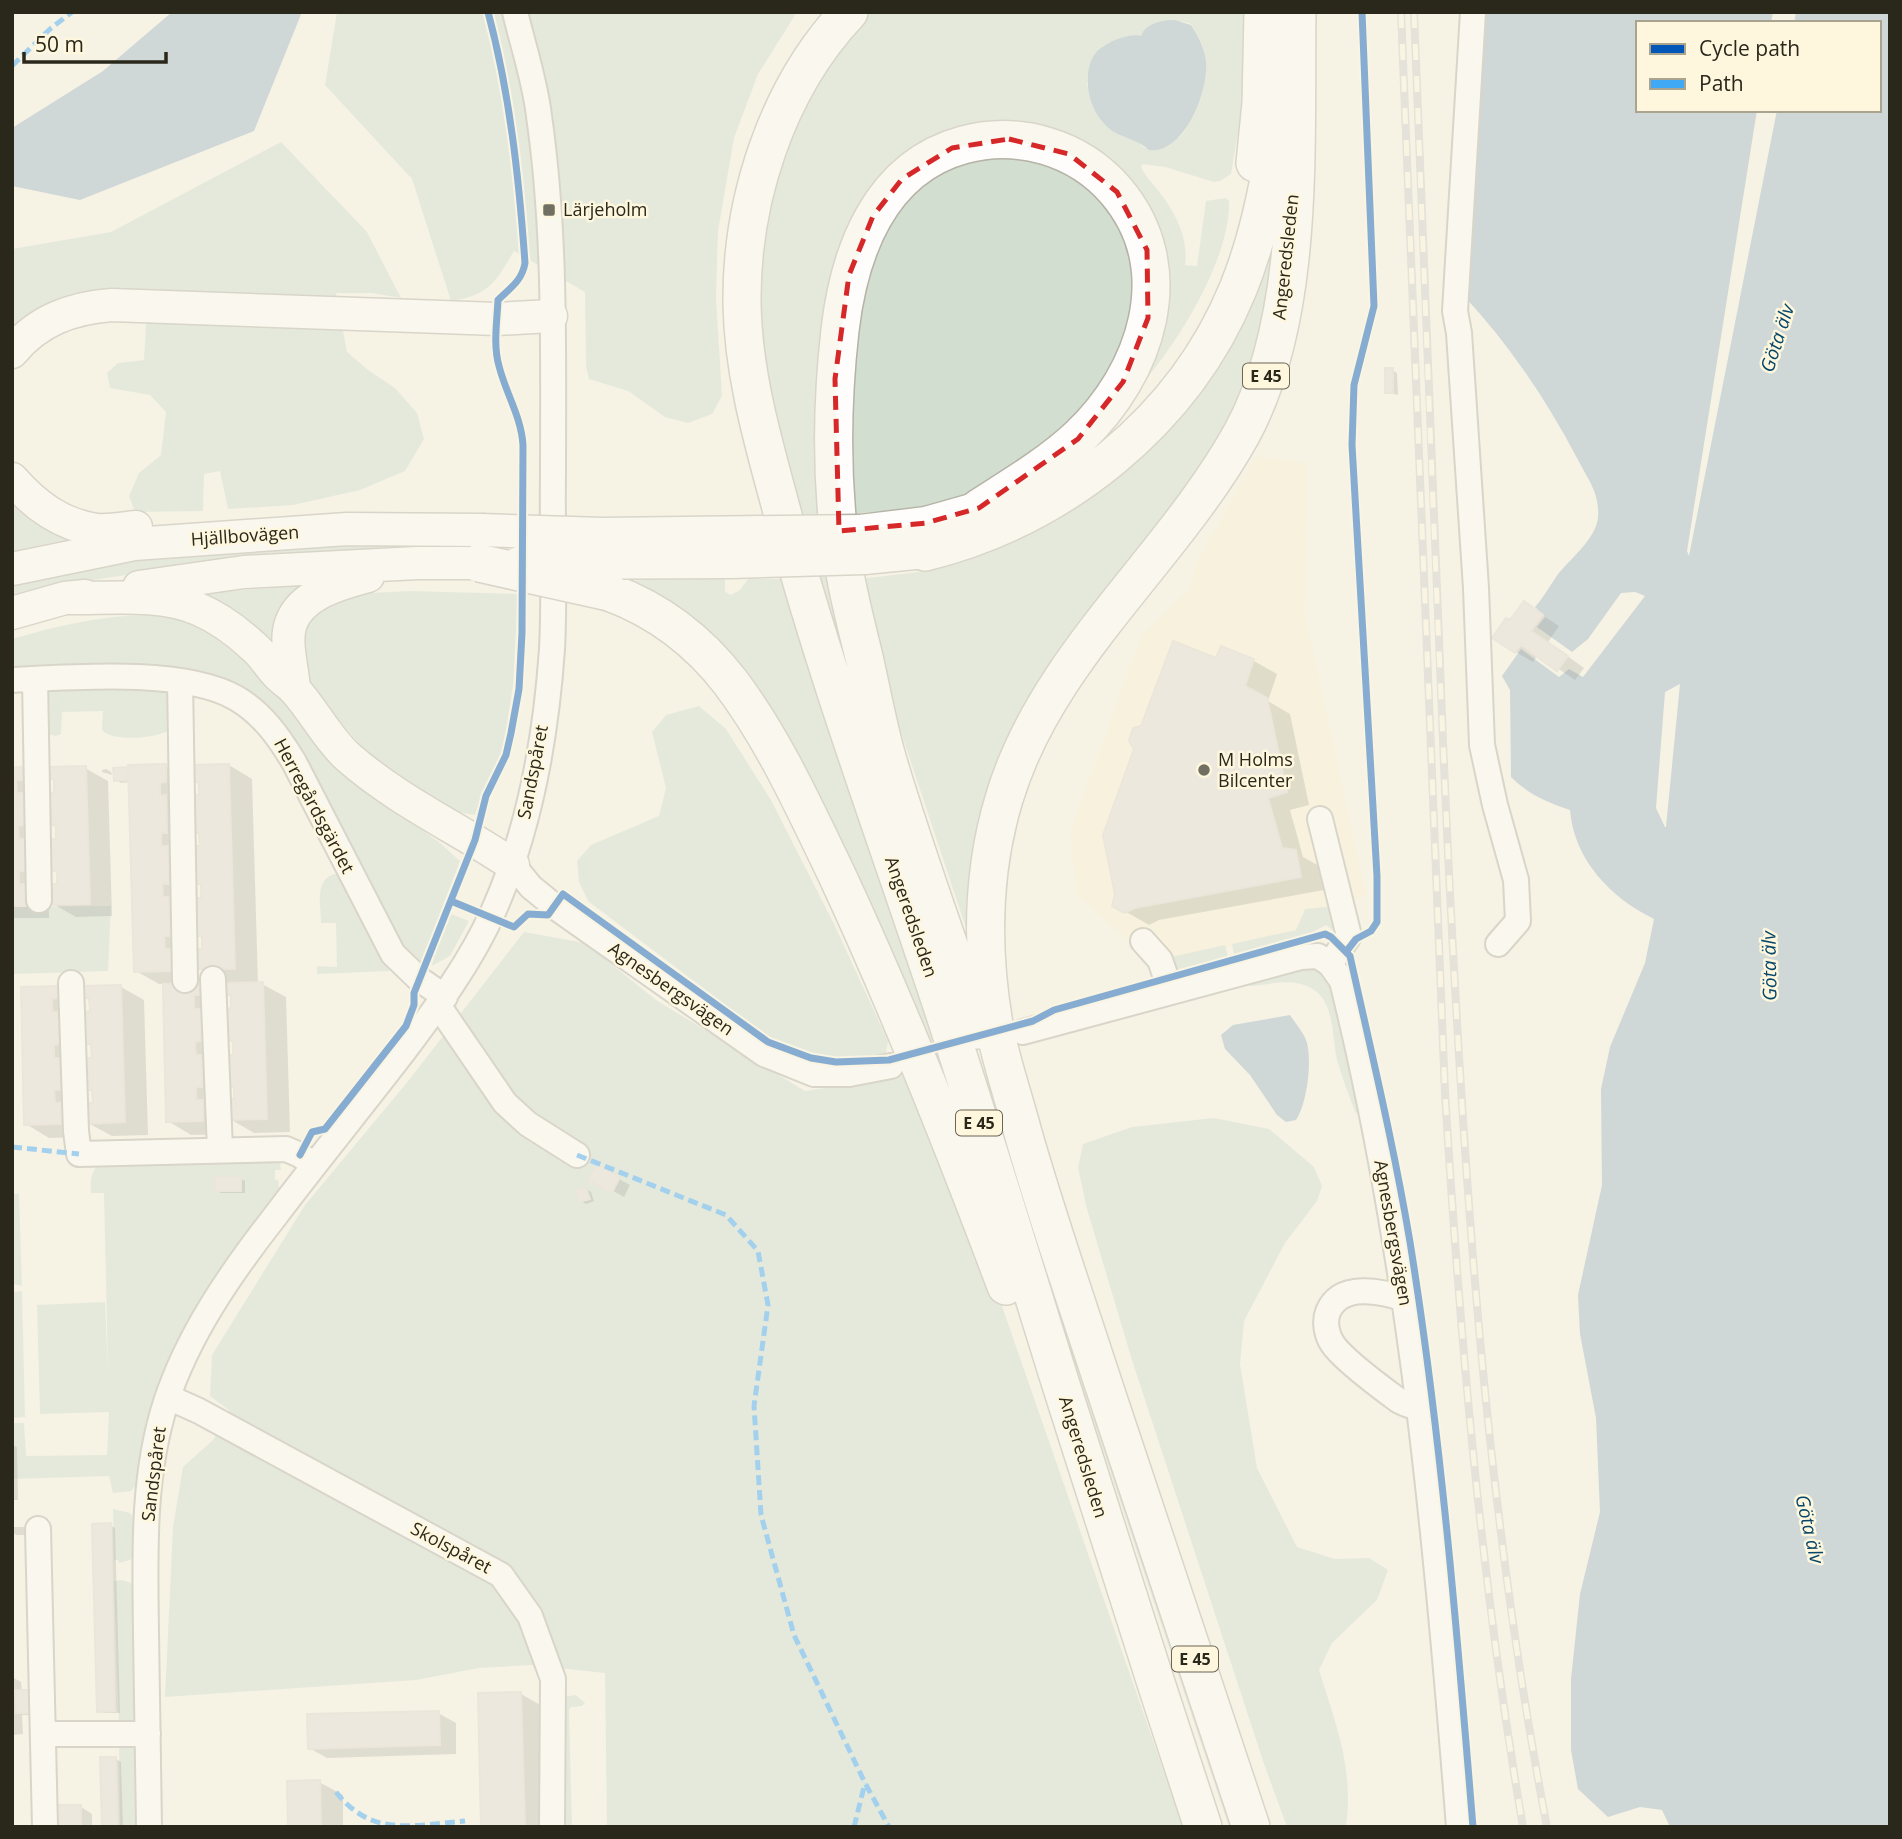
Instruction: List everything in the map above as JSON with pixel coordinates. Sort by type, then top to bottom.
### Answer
[{"type":"highway","name":"Angeredsleden","points":[[849,12],[819,49],[798,82],[761,169],[752,201],[742,273],[742,307],[748,367],[768,462],[805,595],[944,1013],[1105,1526],[1203,1827]]},
{"type":"highway","points":[[979,508],[1026,491],[1080,460],[1108,438],[1154,392],[1193,337],[1217,294],[1228,265],[1255,166],[1261,103],[1263,12]]},
{"type":"highway","points":[[925,552],[954,545],[999,528],[1050,502],[1081,481],[1137,437],[1167,405],[1201,359],[1238,291],[1256,236],[1274,150],[1289,12]]},
{"type":"highway","name":"Angeredsleden","points":[[1040,1192],[996,1034],[986,965],[985,895],[994,833],[1014,769],[1046,707],[1103,624],[1211,483],[1244,429],[1258,399],[1278,333],[1287,278],[1293,199],[1297,12]]},
{"type":"highway","points":[[979,508],[1044,466],[1078,439],[1098,418],[1115,396],[1135,358],[1146,330],[1150,303],[1149,261],[1144,240],[1132,215],[1111,186],[1090,167],[1069,154],[1044,145],[1009,139],[981,141],[952,148],[937,155],[902,179],[873,216],[855,255],[842,314],[835,379],[833,439],[836,499],[846,583],[887,760],[998,1090],[1040,1192]]},
{"type":"highway","points":[[480,547],[631,599],[665,618],[714,664],[731,684],[790,781],[850,904],[902,1021],[983,1226],[1076,1474],[1105,1526]]},
{"type":"highway","name":"E 45","points":[[1040,1192],[1251,1827]]},
{"type":"main road","points":[[12,352],[32,331],[55,317],[84,307],[112,305],[497,319],[551,316]]},
{"type":"main road","points":[[12,479],[31,500],[59,519],[98,530],[237,520],[347,528]]},
{"type":"main road","points":[[480,547],[730,562],[862,544],[979,508]]},
{"type":"main road","name":"Hjällbovägen","points":[[12,569],[134,544],[347,528],[480,547]]},
{"type":"main road","points":[[862,544],[925,552]]},
{"type":"main road","name":"Hjällbovägen","points":[[12,613],[65,598],[244,572],[417,563],[480,547]]},
{"type":"main road","points":[[294,689],[289,646],[291,623],[310,599],[343,583],[417,563]]},
{"type":"main road","points":[[65,598],[144,599],[168,601],[198,609],[256,649],[294,689],[346,755],[396,795],[437,821],[475,840],[513,866]]},
{"type":"street","name":"Sandspåret","points":[[149,1827],[146,1574],[148,1496],[158,1430],[168,1397],[218,1296],[240,1261],[442,1001],[491,917],[513,866],[537,765],[552,649],[549,210],[539,112],[515,12]]},
{"type":"street","points":[[1473,12],[1455,311],[1459,333],[1476,588],[1482,745],[1495,805],[1517,880],[1518,921],[1498,944]]},
{"type":"street","name":"Herregårdsgärdet","points":[[24,680],[122,678],[180,681],[200,684],[235,698],[251,709],[279,737],[294,762],[393,954],[442,1001]]},
{"type":"street","points":[[24,680],[39,900]]},
{"type":"street","points":[[180,681],[185,980]]},
{"type":"street","points":[[1023,1032],[1301,957],[1318,956],[1330,964],[1349,936],[1320,819]]},
{"type":"street","name":"Agnesbergsvägen","points":[[513,866],[531,887],[558,909],[764,1054],[814,1074],[849,1074],[891,1066]]},
{"type":"street","points":[[1143,941],[1160,960],[1171,992]]},
{"type":"street","name":"Agnesbergsvägen","points":[[1330,964],[1342,981],[1362,1062],[1389,1197],[1405,1299],[1437,1564],[1460,1827]]},
{"type":"street","points":[[213,979],[220,1150]]},
{"type":"street","points":[[71,983],[79,1154],[286,1149],[314,1165]]},
{"type":"street","points":[[442,1001],[505,1103],[528,1124],[576,1155]]},
{"type":"street","points":[[1405,1299],[1387,1293],[1362,1291],[1343,1294],[1332,1304],[1326,1315],[1326,1329],[1338,1351],[1401,1402],[1419,1408]]},
{"type":"street","name":"Skolspåret","points":[[168,1397],[501,1575],[530,1616],[553,1679],[552,1827]]},
{"type":"street","points":[[38,1529],[45,1827]]},
{"type":"street","points":[[44,1734],[148,1734]]},
{"type":"highlighted area","points":[[1009,139],[1069,154],[1117,192],[1147,250],[1148,318],[1123,382],[1078,439],[979,508],[926,523],[839,531],[835,379],[849,275],[873,216],[902,179],[952,148]]},
{"type":"shaded area","points":[[1256,457],[1307,463],[1305,614],[1366,896],[1301,913],[1304,928],[1159,965],[1077,894],[1070,832],[1141,637],[1190,588],[1196,565]]},
{"type":"green space","points":[[337,12],[797,12],[758,74],[734,138],[718,231],[716,298],[722,396],[712,414],[688,423],[665,417],[628,391],[589,379],[586,366],[585,292],[514,251],[490,286],[464,299],[451,301],[412,179],[325,85]]},
{"type":"green space","points":[[868,12],[1252,12],[1245,108],[1239,126],[1231,174],[1214,182],[1165,167],[1141,166],[1179,224],[1185,244],[1185,265],[1197,266],[1206,201],[1226,198],[1229,201],[1227,225],[1220,250],[1197,304],[1165,354],[1133,394],[1159,330],[1096,155],[907,157],[822,415],[937,938],[1236,1827],[1229,1827],[913,882],[781,458],[758,334],[765,209],[798,113],[842,41]],"holes":[[[1181,21],[1191,24],[1206,60],[1198,102],[1188,125],[1178,138],[1145,148],[1134,139],[1120,135],[1096,112],[1087,84],[1103,46]]]},
{"type":"green space","points":[[281,142],[367,232],[401,298],[372,293],[336,293],[347,352],[395,388],[417,413],[424,439],[405,471],[360,490],[293,505],[228,509],[220,471],[204,474],[203,511],[135,512],[129,496],[139,473],[161,455],[166,412],[150,395],[110,388],[107,373],[118,363],[144,360],[147,308],[12,342],[12,249],[111,232]]},
{"type":"green space","points":[[1002,155],[1053,164],[1097,195],[1123,232],[1134,269],[1132,315],[1121,353],[1075,426],[973,493],[919,508],[849,514],[846,447],[860,281],[901,201],[941,169]]},
{"type":"green space","points":[[1277,241],[1254,360],[1226,426],[1157,530],[1098,601],[968,925],[965,925],[878,663],[859,579],[931,570],[982,555],[1037,531],[1089,500],[1113,482],[1167,431],[1191,403],[1270,243]]},
{"type":"green space","points":[[12,493],[75,538],[12,551]]},
{"type":"green space","points":[[459,542],[459,548],[178,569],[12,596],[12,582],[135,558],[267,544]]},
{"type":"green space","points":[[725,578],[725,592],[731,595],[740,590],[748,579],[782,579],[852,801],[1005,1251],[788,758],[628,581]]},
{"type":"green space","points":[[304,585],[280,658],[196,594]]},
{"type":"green space","points":[[409,591],[518,594],[513,685],[506,732],[501,755],[486,784],[475,815],[456,812],[439,804],[371,757],[325,704],[302,669],[300,632],[312,611],[352,594]]},
{"type":"green space","points":[[148,615],[193,622],[225,637],[361,786],[440,843],[460,861],[421,963],[404,951],[257,702],[12,672],[12,639],[80,622]]},
{"type":"green space","points":[[163,687],[170,694],[170,729],[164,732],[135,738],[107,734],[102,730],[103,711],[62,712],[61,734],[47,734],[45,692],[51,688]]},
{"type":"green space","points":[[699,706],[726,729],[771,800],[834,924],[888,1041],[886,1053],[837,1063],[811,1061],[760,1031],[588,901],[579,882],[577,861],[591,845],[659,816],[666,788],[652,732],[666,715]]},
{"type":"green space","points":[[334,874],[339,874],[390,966],[389,971],[317,974],[317,966],[337,967],[336,923],[321,923],[320,902],[324,882]]},
{"type":"green space","points":[[111,906],[108,971],[12,974],[12,907]]},
{"type":"green space","points":[[1330,908],[1338,928],[1335,932],[1326,925],[1311,933],[1234,955],[1232,944],[1296,930],[1305,909]]},
{"type":"green space","points":[[451,914],[469,921],[450,956],[432,966],[434,956]]},
{"type":"green space","points":[[524,932],[585,943],[656,1000],[805,1091],[921,1073],[1183,1827],[607,1827],[605,1673],[531,1665],[479,1668],[416,1680],[165,1697],[173,1527],[183,1467],[213,1440],[230,1411],[210,1396],[212,1355],[305,1205],[409,1080]]},
{"type":"green space","points":[[1225,945],[1228,957],[1175,970],[1171,957]]},
{"type":"green space","points":[[1308,969],[1323,973],[1331,982],[1361,1108],[1359,1115],[1355,1112],[1339,1067],[1330,1016],[1322,997],[1314,990],[1297,983],[1250,986],[1245,981],[1282,971]]},
{"type":"green space","points":[[1214,1118],[1269,1129],[1314,1167],[1322,1186],[1317,1201],[1285,1243],[1244,1321],[1240,1364],[1257,1468],[1297,1547],[1335,1559],[1369,1558],[1388,1570],[1377,1600],[1332,1643],[1319,1670],[1342,1747],[1348,1785],[1346,1827],[1287,1827],[1131,1357],[1087,1209],[1078,1168],[1083,1144],[1132,1127]]},
{"type":"green space","points":[[102,1161],[277,1161],[281,1170],[275,1170],[275,1180],[278,1180],[280,1192],[265,1211],[138,1483],[131,1491],[113,1493],[109,1476],[12,1479],[12,1423],[24,1423],[26,1456],[107,1455],[109,1412],[40,1414],[37,1305],[105,1302],[108,1370],[104,1193],[91,1193],[93,1172]]},
{"type":"green space","points":[[12,1194],[19,1194],[22,1286],[12,1284]]},
{"type":"green space","points":[[22,1291],[25,1417],[12,1418],[12,1296],[14,1292]]},
{"type":"green space","points":[[113,1509],[130,1513],[136,1522],[135,1552],[130,1560],[119,1563],[114,1560]]},
{"type":"green space","points":[[122,1580],[134,1584],[136,1720],[132,1724],[119,1726],[114,1581]]},
{"type":"green space","points":[[576,1695],[585,1703],[569,1710],[572,1827],[562,1827],[563,1697]]},
{"type":"green space","points":[[119,1741],[136,1744],[141,1827],[120,1827]]},
{"type":"water","points":[[172,12],[302,12],[254,131],[80,200],[12,186],[12,128],[103,71]]},
{"type":"water","name":"Göta älv","points":[[1482,12],[1773,12],[1771,21],[1636,21],[1636,112],[1757,112],[1687,551],[1689,556],[1777,112],[1881,112],[1881,21],[1794,21],[1796,12],[1890,12],[1890,1827],[1670,1827],[1662,1810],[1640,1807],[1608,1817],[1578,1789],[1571,1750],[1571,1679],[1580,1594],[1600,1512],[1596,1418],[1580,1334],[1578,1295],[1602,1185],[1601,1089],[1610,1047],[1645,963],[1654,919],[1623,900],[1597,875],[1579,845],[1570,810],[1538,797],[1511,777],[1510,690],[1502,676],[1521,649],[1559,677],[1569,669],[1583,677],[1645,596],[1635,592],[1621,593],[1588,639],[1572,652],[1537,627],[1545,617],[1535,607],[1592,534],[1598,517],[1597,500],[1589,479],[1540,394],[1465,297]],"holes":[[[1680,684],[1665,827],[1656,808],[1665,692]]]},
{"type":"water","points":[[1175,20],[1191,25],[1204,51],[1206,73],[1199,103],[1184,131],[1174,142],[1162,149],[1149,150],[1113,131],[1100,119],[1089,94],[1089,69],[1095,54],[1105,45],[1126,37],[1141,36],[1155,23]]},
{"type":"water","points":[[1290,1015],[1306,1040],[1309,1071],[1300,1113],[1296,1120],[1286,1122],[1277,1115],[1250,1075],[1225,1049],[1221,1035],[1233,1025]]},
{"type":"building","points":[[1385,368],[1393,368],[1393,393],[1385,393]]},
{"type":"building","points":[[1524,601],[1543,615],[1531,631],[1568,656],[1557,671],[1521,645],[1515,653],[1492,638],[1506,618],[1510,620]]},
{"type":"building","name":"M Holms Bilcenter","points":[[1173,641],[1216,658],[1221,646],[1254,659],[1245,686],[1267,698],[1287,792],[1268,798],[1282,848],[1296,850],[1301,877],[1135,908],[1124,913],[1112,906],[1115,894],[1103,835],[1134,749],[1129,741],[1133,728],[1141,726]]},
{"type":"building","points":[[166,764],[166,782],[160,783],[160,796],[166,795],[167,833],[161,833],[161,846],[168,846],[169,884],[162,884],[163,897],[169,897],[170,936],[164,936],[165,949],[171,949],[172,971],[134,972],[128,765]]},
{"type":"building","points":[[229,764],[235,969],[196,969],[196,949],[202,949],[202,936],[196,936],[195,898],[201,898],[201,884],[194,884],[193,846],[200,846],[199,833],[193,833],[192,795],[199,795],[199,782],[192,782],[192,765]]},
{"type":"building","points":[[86,766],[90,904],[51,905],[51,884],[57,884],[57,871],[51,871],[50,839],[56,839],[56,825],[49,825],[48,793],[54,793],[54,779],[47,779],[47,767]]},
{"type":"building","points":[[22,767],[23,780],[16,780],[17,793],[23,793],[24,825],[18,826],[19,839],[25,839],[25,871],[19,871],[19,884],[25,884],[26,906],[12,906],[12,768]]},
{"type":"building","points":[[127,767],[127,780],[114,781],[113,768]]},
{"type":"building","points":[[263,982],[267,1119],[228,1120],[228,1100],[234,1099],[234,1087],[228,1087],[227,1055],[233,1055],[233,1040],[226,1041],[225,1009],[231,1008],[231,995],[224,995],[224,983]]},
{"type":"building","points":[[199,983],[200,995],[194,995],[194,1009],[201,1009],[201,1041],[195,1042],[196,1055],[202,1055],[202,1087],[196,1087],[196,1100],[203,1100],[203,1121],[166,1122],[163,984]]},
{"type":"building","points":[[121,985],[125,1122],[87,1124],[86,1103],[93,1103],[92,1090],[86,1090],[85,1058],[92,1058],[91,1044],[84,1044],[84,1012],[90,1011],[89,998],[83,998],[82,986]]},
{"type":"building","points":[[58,986],[58,998],[52,999],[52,1012],[59,1012],[60,1044],[54,1045],[54,1058],[60,1058],[61,1090],[54,1090],[55,1103],[61,1103],[61,1124],[24,1125],[21,987]]},
{"type":"building","points":[[597,1164],[620,1177],[612,1193],[588,1180]]},
{"type":"building","points":[[215,1177],[241,1177],[241,1191],[215,1191]]},
{"type":"building","points":[[586,1188],[590,1199],[579,1202],[576,1191]]},
{"type":"building","points":[[111,1523],[115,1711],[97,1712],[92,1524]]},
{"type":"building","points":[[15,1690],[29,1690],[30,1713],[16,1713]]},
{"type":"building","points":[[521,1692],[525,1827],[481,1827],[478,1693]]},
{"type":"building","points":[[439,1711],[440,1745],[308,1749],[307,1714]]},
{"type":"building","points":[[100,1757],[116,1757],[118,1827],[102,1827]]},
{"type":"building","points":[[320,1780],[321,1827],[288,1827],[287,1781]]},
{"type":"building","points":[[53,1805],[81,1805],[81,1827],[54,1827]]},
{"type":"railway","points":[[1401,12],[1451,1185],[1465,1369],[1484,1552],[1523,1827]]},
{"type":"railway","points":[[1414,12],[1448,853],[1470,1220],[1480,1342],[1508,1585],[1547,1827]]},
{"type":"marked path","points":[[12,66],[72,12]]},
{"type":"marked path","points":[[12,1147],[79,1154]]},
{"type":"marked path","points":[[577,1155],[726,1215],[758,1251],[768,1305],[754,1406],[761,1515],[794,1635],[889,1827]]},
{"type":"marked path","points":[[854,1827],[865,1783]]},
{"type":"marked path","points":[[336,1792],[350,1807],[379,1822],[411,1826],[465,1821]]},
{"type":"cycle path","points":[[300,1155],[312,1132],[325,1129],[406,1026],[414,1005],[414,993],[475,840],[486,796],[506,755],[519,689],[523,445],[519,424],[499,366],[496,333],[498,300],[518,279],[525,263],[512,137],[488,12]]},
{"type":"cycle path","points":[[1346,952],[1356,939],[1371,931],[1377,922],[1377,876],[1352,445],[1354,385],[1374,306],[1362,12]]},
{"type":"cycle path","points":[[451,901],[514,927],[528,914],[548,915],[563,894],[768,1042],[811,1058],[836,1062],[889,1060],[1033,1021],[1054,1010],[1325,934],[1331,937],[1350,956],[1390,1134],[1410,1242],[1439,1460],[1473,1827]]},
{"type":"place","name":"Lärjeholm","points":[[549,210]]},
{"type":"place","name":"M Holms Bilcenter","points":[[1204,770]]}]
